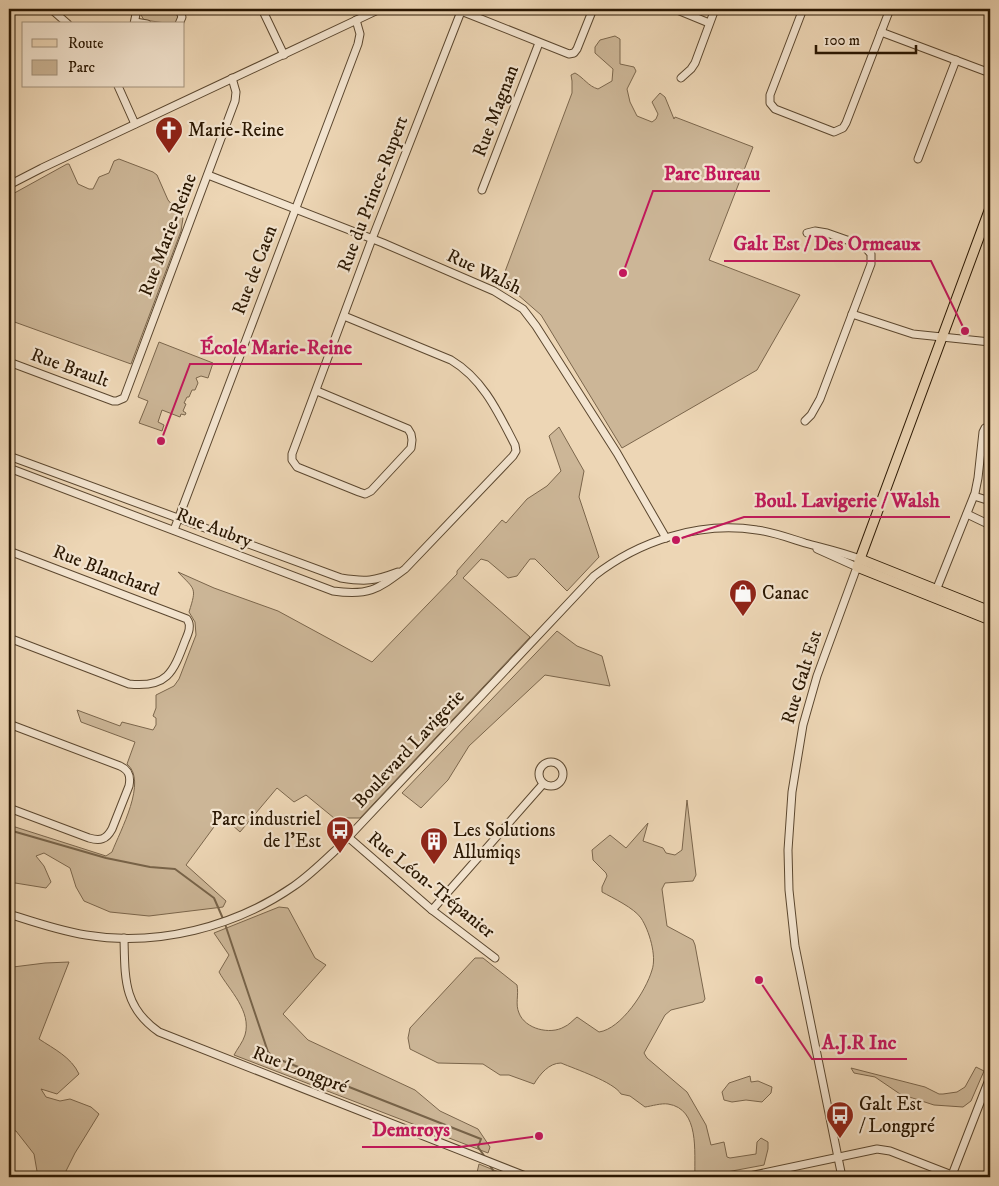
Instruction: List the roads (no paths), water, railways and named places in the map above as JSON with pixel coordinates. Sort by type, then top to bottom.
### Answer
[{"type":"main road","name":"Rue Galt Est","points":[[859,563],[990,208]]},
{"type":"main road","name":"Boulevard Lavigerie","points":[[859,563],[935,594],[990,620]]},
{"type":"main road","name":"Boulevard Lavigerie","points":[[935,594],[990,611]]},
{"type":"street","points":[[51,9],[66,22]]},
{"type":"street","points":[[134,22],[137,9]]},
{"type":"street","points":[[179,9],[182,17],[180,22]]},
{"type":"street","points":[[262,9],[284,55]]},
{"type":"street","points":[[9,185],[380,9]]},
{"type":"street","points":[[462,10],[569,54],[574,53],[593,9]]},
{"type":"street","points":[[675,9],[710,23]]},
{"type":"street","points":[[681,78],[695,63],[715,9]]},
{"type":"street","points":[[803,9],[770,95],[770,103],[775,109],[830,131],[839,131],[846,124],[890,9]]},
{"type":"street","name":"Rue du Prince-Rupert","points":[[316,391],[408,429],[411,434],[411,448],[371,491],[365,494],[296,467],[292,460],[292,454],[372,239],[462,10]]},
{"type":"street","name":"Rue de Caen","points":[[174,530],[358,44],[360,34],[356,20]]},
{"type":"street","points":[[882,32],[990,73]]},
{"type":"street","name":"Rue Magnan","points":[[482,190],[540,43]]},
{"type":"street","points":[[918,159],[956,60]]},
{"type":"street","name":"Rue Marie-Reine","points":[[121,400],[129,387],[235,101],[236,92],[232,78]]},
{"type":"street","points":[[119,88],[135,124]]},
{"type":"street","name":"Rue Walsh","points":[[208,176],[372,239],[494,291],[523,309],[536,326],[617,452],[666,538]]},
{"type":"street","points":[[805,421],[811,415],[820,399],[871,264],[871,254],[861,244],[827,233],[807,233]]},
{"type":"street","points":[[852,314],[904,332],[990,342]]},
{"type":"street","name":"Rue Aubry","points":[[9,468],[333,591],[352,594],[364,593],[386,584],[405,569],[516,451],[515,445],[496,407],[464,368],[451,360],[344,316]]},
{"type":"street","name":"Rue Brault","points":[[9,362],[108,399],[121,400]]},
{"type":"street","points":[[935,594],[974,496],[983,432],[990,425]]},
{"type":"street","name":"Rue Aubry","points":[[9,456],[341,578],[360,581],[378,580],[405,569]]},
{"type":"street","points":[[974,496],[990,501]]},
{"type":"street","points":[[967,514],[990,525]]},
{"type":"street","name":"Boulevard Lavigerie","points":[[9,914],[86,936],[124,938],[191,931],[239,916],[266,903],[294,886],[348,838],[594,576],[609,564],[641,547],[666,538],[700,530],[742,528],[772,533],[859,563]]},
{"type":"street","name":"Rue Blanchard","points":[[9,551],[187,619],[190,623],[177,663],[169,674],[147,686],[129,684],[9,638]]},
{"type":"street","name":"Rue Galt Est","points":[[842,1177],[795,946],[788,890],[788,850],[792,792],[803,725],[817,676],[859,563]]},
{"type":"street","points":[[9,724],[120,766],[130,774],[129,786],[112,829],[109,836],[103,839],[89,838],[9,808]]},
{"type":"street","points":[[432,910],[543,784]]},
{"type":"street","name":"Rue Léon-Trépanier","points":[[348,838],[432,910],[494,958]]},
{"type":"street","name":"Rue Longpré","points":[[124,938],[124,972],[128,994],[137,1012],[159,1032],[528,1177]]},
{"type":"street","points":[[745,1177],[870,1150],[884,1149],[955,1176],[990,1077]]},
{"type":"waterway","points":[[9,830],[106,858],[150,867],[175,869],[214,898],[224,921],[268,1052],[273,1057],[481,1139],[478,1147],[485,1157]]},
{"type":"waterway","points":[[490,1166],[493,1170],[491,1177]]},
{"type":"place","name":"Marie-Reine","points":[[169,154]]},
{"type":"place","name":"Parc Bureau","points":[[623,273]]},
{"type":"place","name":"Galt Est / Des Ormeaux","points":[[965,331]]},
{"type":"place","name":"École Marie-Reine","points":[[161,441]]},
{"type":"place","name":"Boul. Lavigerie / Walsh","points":[[676,540]]},
{"type":"place","name":"Canac","points":[[743,617]]},
{"type":"place","name":"Parc industriel de l'Est","points":[[340,854]]},
{"type":"place","name":"Les Solutions Allumiqs","points":[[434,865]]},
{"type":"place","name":"A.J.R Inc","points":[[759,980]]},
{"type":"place","name":"Demtroys","points":[[539,1136]]},
{"type":"place","name":"Galt Est / Longpré","points":[[840,1139]]}]
